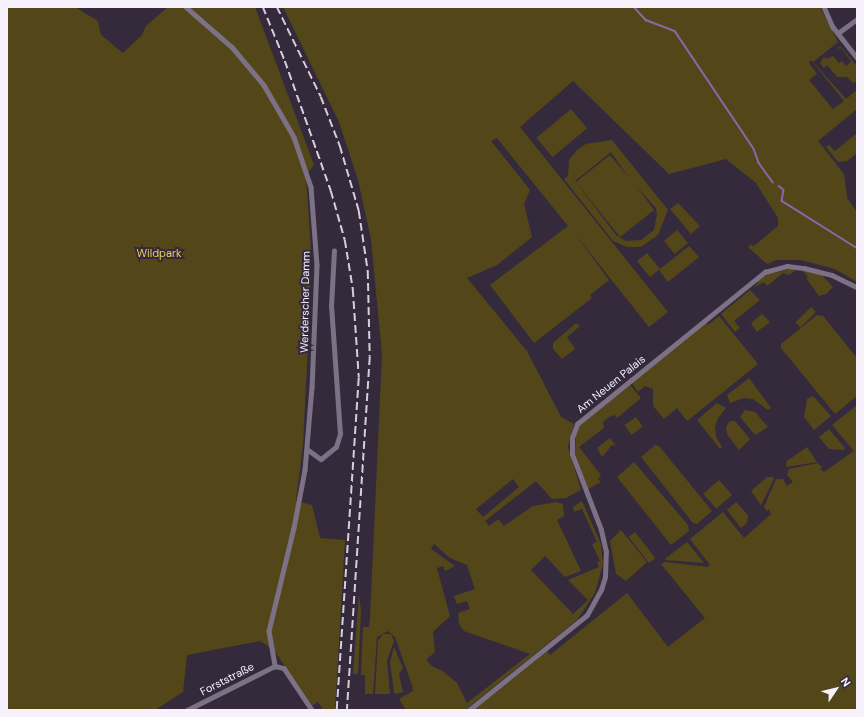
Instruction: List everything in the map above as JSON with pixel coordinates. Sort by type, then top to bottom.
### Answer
[{"type":"street","name":"Werderscher Damm","points":[[186,7],[222,37],[253,70],[284,119],[305,163],[311,187],[317,265],[307,449],[294,528],[271,618],[269,642],[275,666]]},
{"type":"street","points":[[824,7],[838,33],[857,58]]},
{"type":"street","points":[[838,33],[857,19]]},
{"type":"street","points":[[307,449],[321,459],[336,447],[340,434],[331,306],[334,251]]},
{"type":"street","name":"Am Neuen Palais","points":[[469,710],[587,615],[601,590],[606,572],[606,552],[601,530],[572,454],[572,438],[576,424],[765,272],[787,266],[804,268],[832,275],[857,286]]},
{"type":"street","points":[[275,666],[284,668],[312,710]]},
{"type":"street","name":"Forststraße","points":[[186,710],[275,666]]},
{"type":"green space","name":"Wildpark","points":[[7,7],[75,7],[98,21],[101,35],[123,53],[142,35],[146,26],[168,7],[255,7],[314,165],[306,175],[311,252],[310,306],[303,444],[296,501],[312,505],[320,538],[345,540],[335,710],[319,710],[322,708],[318,702],[312,706],[274,650],[260,641],[187,655],[183,692],[155,710],[7,710]]},
{"type":"green space","points":[[283,7],[820,7],[838,42],[813,62],[846,99],[857,90],[857,109],[818,141],[844,174],[847,198],[857,212],[857,282],[835,269],[801,260],[776,260],[767,264],[748,247],[751,244],[754,246],[778,226],[778,218],[756,183],[726,159],[669,174],[573,81],[520,127],[668,312],[649,327],[575,234],[609,280],[590,295],[592,298],[534,343],[490,285],[568,226],[497,138],[491,141],[530,190],[524,204],[532,237],[497,265],[467,278],[527,351],[561,417],[574,424],[568,447],[581,490],[566,498],[552,499],[536,481],[485,521],[489,526],[498,519],[504,526],[533,506],[556,502],[563,504],[564,516],[557,520],[581,571],[565,577],[545,556],[531,570],[573,614],[588,600],[568,580],[599,567],[597,562],[600,561],[592,544],[597,542],[582,509],[574,512],[573,507],[582,501],[601,544],[603,564],[595,593],[577,620],[465,710],[406,710],[399,699],[413,691],[412,685],[395,637],[388,631],[377,637],[373,694],[365,694],[365,675],[361,675],[363,627],[369,627],[370,618],[382,354],[371,239],[358,180],[339,122]],"holes":[[[811,60],[844,101],[833,109],[809,80],[817,74],[809,63]],[[513,479],[519,487],[483,517],[476,509]],[[434,544],[450,558],[467,565],[475,589],[454,596],[457,604],[467,601],[470,609],[458,613],[459,624],[464,631],[530,654],[467,703],[457,683],[444,672],[432,666],[426,660],[435,652],[433,632],[450,616],[437,568],[443,566],[445,571],[455,566],[431,549]]]},
{"type":"green space","points":[[840,46],[857,66],[857,81],[853,83],[847,77],[837,77],[827,65],[824,68],[820,63],[824,57],[826,59],[833,56],[839,63],[842,61],[846,66],[849,64],[851,61],[841,48],[837,49]]},
{"type":"green space","points":[[571,109],[587,128],[553,157],[537,138]]},
{"type":"green space","points":[[857,133],[857,153],[847,161],[838,162],[826,147],[829,145],[835,151]]},
{"type":"green space","points":[[612,140],[668,210],[658,235],[641,247],[627,247],[613,241],[564,179],[568,176],[569,160],[578,149],[586,144]],"holes":[[[611,152],[629,178],[610,155],[576,182],[620,237],[654,210],[636,186],[656,208],[657,214],[654,230],[641,240],[626,241],[616,235],[575,181]]]},
{"type":"green space","points":[[678,203],[700,226],[691,234],[670,209]]},
{"type":"green space","points":[[677,230],[688,243],[675,254],[664,241]]},
{"type":"green space","points":[[689,246],[699,257],[668,282],[659,270],[650,277],[637,261],[647,253],[660,269]]},
{"type":"green space","points":[[791,269],[795,271],[789,275],[783,273],[767,286],[764,282],[753,288],[758,283],[756,280],[765,275]]},
{"type":"green space","points":[[800,270],[822,275],[833,287],[826,294],[819,296],[806,278],[808,277]]},
{"type":"green space","points":[[750,290],[760,300],[734,321],[740,328],[735,332],[721,314]]},
{"type":"green space","points":[[811,307],[816,312],[800,328],[795,323]]},
{"type":"green space","points":[[762,314],[770,322],[757,332],[751,323]]},
{"type":"green space","points":[[817,315],[823,316],[857,358],[857,396],[835,414],[781,348],[781,344]]},
{"type":"green space","points":[[719,316],[758,364],[687,421],[677,408],[664,419],[653,406],[653,389],[645,386],[638,392],[631,382],[706,322],[708,325]]},
{"type":"green space","points":[[576,323],[580,326],[567,337],[575,349],[562,359],[553,349],[553,343]]},
{"type":"green space","points":[[749,378],[771,408],[768,410],[753,399],[744,398],[730,403],[727,395]]},
{"type":"green space","points":[[629,384],[641,398],[617,418],[615,415],[609,417],[603,422],[604,428],[579,447],[601,475],[598,479],[601,482],[588,489],[575,453],[576,432],[581,423]]},
{"type":"green space","points":[[813,396],[831,416],[814,430],[804,417],[807,399]]},
{"type":"green space","points":[[717,403],[726,408],[718,418],[715,427],[716,437],[722,447],[720,449],[697,420]]},
{"type":"green space","points":[[857,405],[857,710],[474,710],[547,651],[550,655],[627,593],[668,647],[705,618],[661,564],[665,562],[708,567],[710,565],[690,539],[723,512],[744,538],[771,514],[769,509],[767,511],[764,507],[776,479],[783,479],[787,486],[793,482],[787,475],[789,469],[818,463],[822,467],[820,469],[824,472],[854,451],[832,425]]},
{"type":"green space","points":[[745,410],[755,412],[768,427],[755,435],[740,417]]},
{"type":"green space","points":[[636,417],[643,427],[631,435],[625,425]]},
{"type":"green space","points":[[730,421],[735,421],[750,439],[739,450],[727,434],[726,427]]},
{"type":"green space","points":[[829,429],[845,448],[844,450],[829,449],[819,437]]},
{"type":"green space","points":[[610,438],[616,446],[612,445],[602,457],[597,448]]},
{"type":"green space","points":[[655,445],[659,446],[712,511],[697,524],[693,523],[641,457]]},
{"type":"green space","points":[[807,447],[817,462],[786,467],[787,461]]},
{"type":"green space","points":[[634,462],[688,525],[689,531],[671,545],[617,477]]},
{"type":"green space","points":[[767,477],[773,477],[774,479],[761,505],[751,491]]},
{"type":"green space","points":[[719,480],[732,495],[716,509],[703,494]]},
{"type":"green space","points":[[736,502],[748,515],[747,523],[741,528],[727,510]]},
{"type":"green space","points":[[621,530],[647,562],[626,581],[616,574],[610,541]]},
{"type":"green space","points":[[635,532],[655,558],[649,563],[629,537]]},
{"type":"green space","points":[[687,542],[704,563],[665,560],[666,558]]},
{"type":"green space","points":[[359,594],[361,611],[358,674],[353,674]]},
{"type":"green space","points":[[383,634],[391,634],[394,641],[387,660],[390,694],[375,694],[378,641]]},
{"type":"green space","points":[[394,647],[403,668],[399,674],[403,692],[396,694],[394,692],[390,662]]},
{"type":"waterway","points":[[634,7],[646,20],[675,31],[754,149],[759,163],[773,182]]},
{"type":"waterway","points":[[779,186],[784,190],[782,201],[857,248]]},
{"type":"railway","points":[[263,7],[285,61],[331,191],[345,240],[353,289],[359,378],[337,710]]},
{"type":"railway","points":[[277,7],[321,97],[340,146],[359,211],[368,271],[370,357],[347,710]]}]
